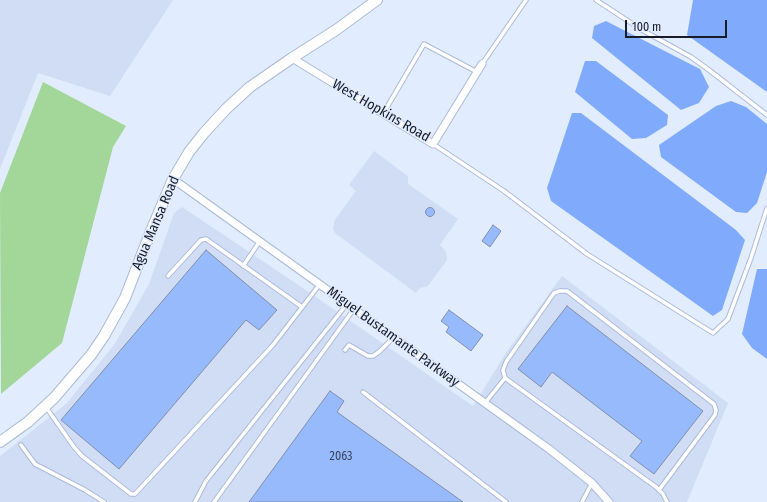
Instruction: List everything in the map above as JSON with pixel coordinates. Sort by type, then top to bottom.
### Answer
[{"type":"main road","name":"Agua Mansa Road","points":[[0,442],[28,422],[54,398],[91,355],[104,336],[125,298],[158,211],[173,179],[189,152],[204,132],[250,87],[336,30],[377,0]]},
{"type":"street","name":"West Hopkins Road","points":[[292,58],[432,144],[482,64]]},
{"type":"street","name":"Miguel Bustamante Parkway","points":[[173,179],[574,468],[592,483],[609,502]]},
{"type":"lane","points":[[482,64],[526,0]]},
{"type":"lane","points":[[596,0],[642,30],[697,61],[767,115]]},
{"type":"lane","points":[[383,114],[424,44],[477,72]]},
{"type":"lane","points":[[432,144],[504,191],[587,254],[713,333],[728,319],[751,258],[767,208]]},
{"type":"lane","points":[[168,276],[203,239],[206,239],[302,307]]},
{"type":"lane","points":[[243,266],[260,241]]},
{"type":"lane","points":[[45,406],[82,456],[132,494],[135,494],[273,345],[320,284]]},
{"type":"lane","points":[[659,490],[715,415],[716,410],[714,404],[567,291],[554,293],[506,362],[503,370],[505,378],[628,466],[659,490],[668,502]]},
{"type":"lane","points":[[195,502],[201,489],[348,304]]},
{"type":"lane","points":[[214,502],[354,309]]},
{"type":"lane","points":[[345,350],[349,345],[368,356],[374,356],[394,338]]},
{"type":"lane","points":[[485,403],[505,378]]},
{"type":"lane","points":[[363,392],[506,502]]},
{"type":"lane","points":[[21,445],[35,464],[104,502]]},
{"type":"lane","points":[[582,502],[592,483]]},
{"type":"shaded area","points":[[0,0],[173,0],[110,96],[38,73],[0,169]]},
{"type":"shaded area","points":[[374,151],[408,176],[408,184],[458,219],[440,245],[446,252],[447,260],[428,286],[420,288],[416,293],[335,233],[333,229],[336,218],[356,191],[349,185]]},
{"type":"shaded area","points":[[182,207],[319,299],[473,406],[508,350],[562,276],[728,403],[687,502],[0,502],[0,456],[66,404],[114,345],[149,284],[174,213]]},
{"type":"green space","points":[[43,82],[126,126],[113,147],[62,343],[1,394],[0,193]]},
{"type":"water","points":[[693,0],[767,0],[767,92],[687,35]]},
{"type":"water","points":[[606,21],[700,69],[709,87],[699,103],[681,110],[592,38],[594,26]]},
{"type":"water","points":[[585,61],[596,61],[668,115],[667,125],[646,138],[632,139],[575,92]]},
{"type":"water","points":[[731,101],[746,107],[767,124],[767,172],[757,203],[747,213],[736,212],[661,157],[659,145],[716,106]]},
{"type":"water","points":[[572,113],[581,113],[736,230],[745,240],[722,310],[713,316],[551,201],[547,188]]},
{"type":"water","points":[[757,269],[767,269],[767,359],[752,348],[742,334]]},
{"type":"building","points":[[428,208],[432,208],[434,212],[432,216],[428,216],[426,214],[426,210]]},
{"type":"building","points":[[493,225],[501,231],[490,247],[482,241]]},
{"type":"building","points":[[206,250],[277,310],[259,330],[246,320],[119,469],[61,420]]},
{"type":"building","points":[[567,306],[703,411],[654,474],[630,456],[642,441],[552,372],[541,387],[518,369]]},
{"type":"building","points":[[449,310],[483,335],[471,351],[446,332],[449,327],[441,321]]},
{"type":"building","points":[[330,391],[344,401],[337,412],[463,502],[249,502]]}]
